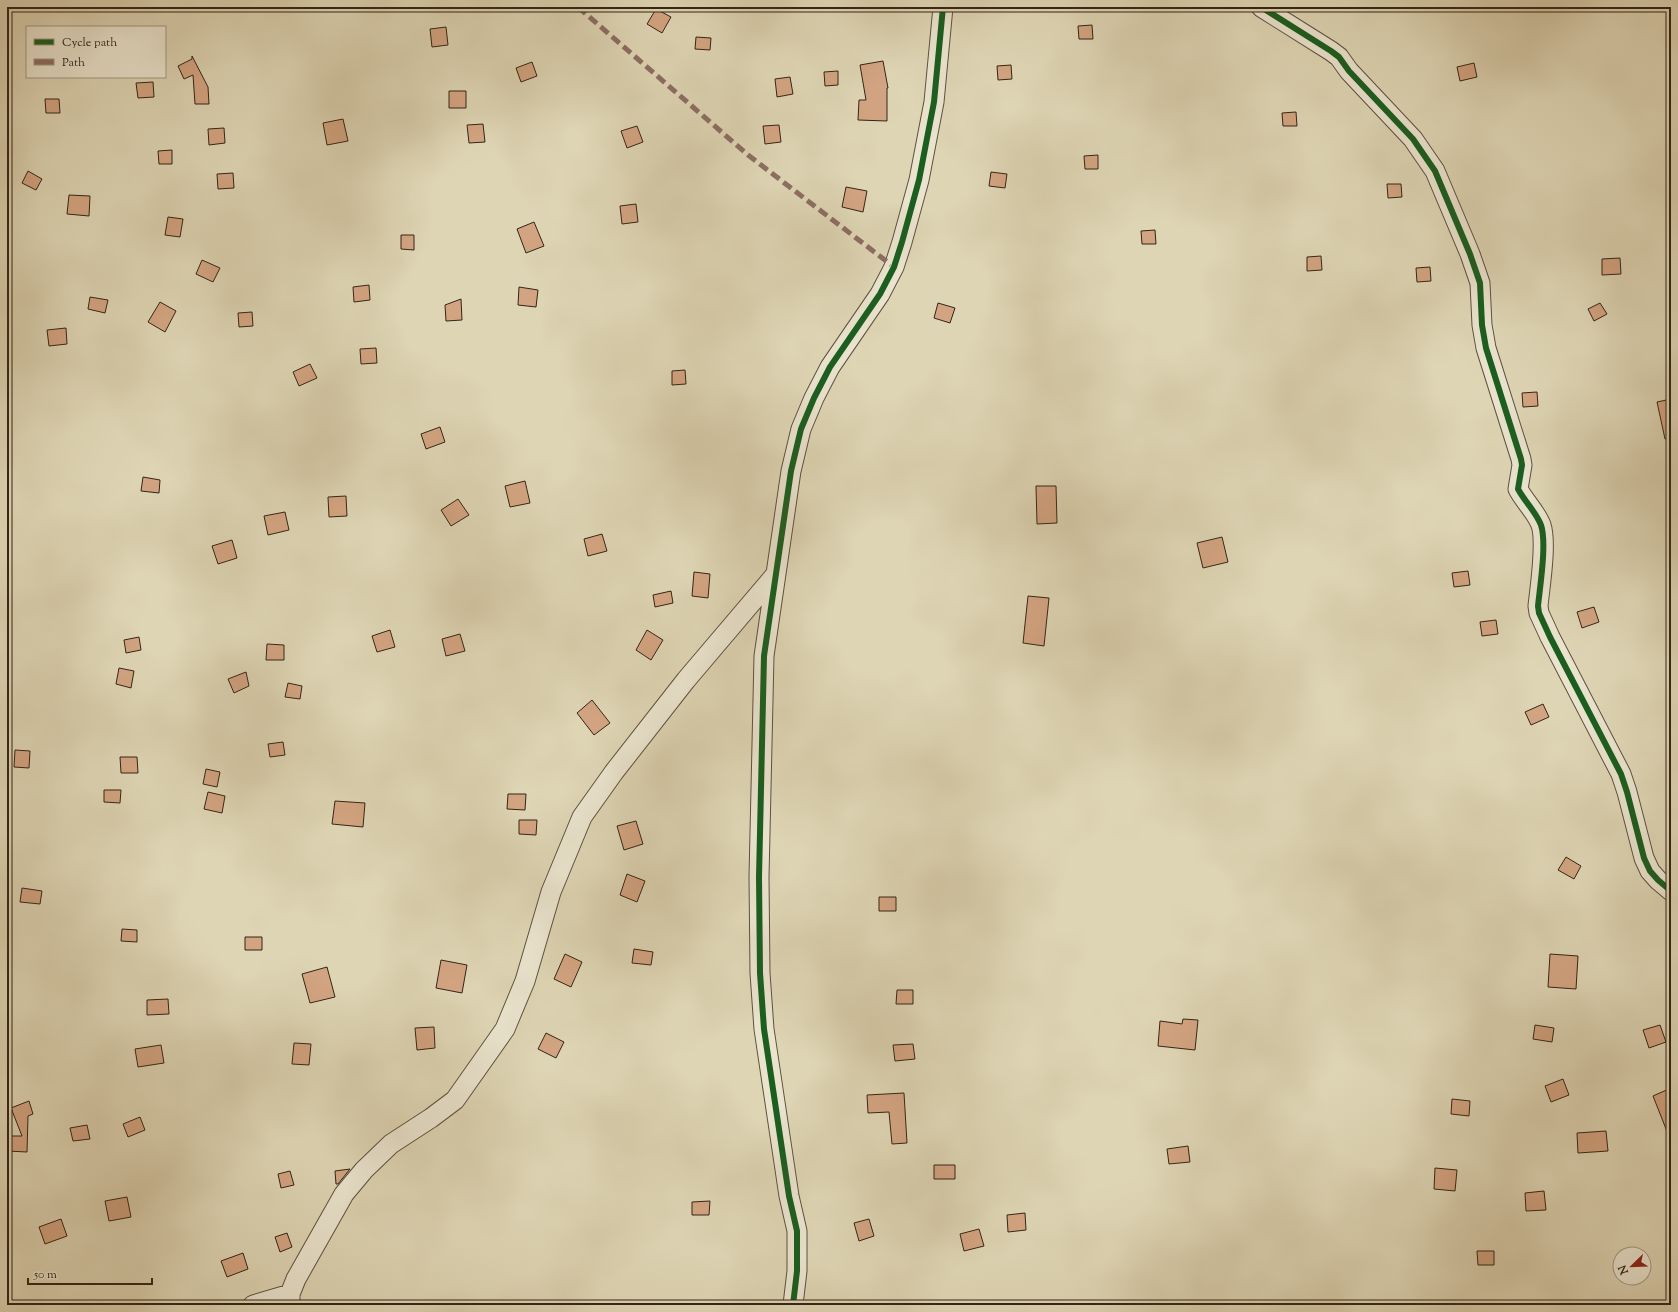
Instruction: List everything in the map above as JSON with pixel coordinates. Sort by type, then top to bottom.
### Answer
[{"type":"street","points":[[793,1305],[797,1271],[797,1232],[789,1196],[764,1029],[760,973],[759,877],[764,656],[791,471],[801,429],[814,398],[830,367],[880,294],[894,267],[919,180],[934,102],[943,7]]},
{"type":"street","points":[[1262,7],[1339,57],[1348,71],[1413,139],[1435,170],[1470,254],[1480,284],[1482,325],[1486,348],[1521,458],[1522,465],[1518,489],[1536,515],[1541,527],[1542,545],[1538,606],[1539,613],[1621,774],[1644,858],[1650,871],[1671,891]]},
{"type":"street","points":[[253,1305],[290,1299],[296,1279],[344,1194],[364,1170],[391,1144],[431,1118],[455,1100],[505,1029],[525,981],[551,892],[582,817],[614,772],[686,680],[776,574]]},
{"type":"building","points":[[656,9],[671,17],[662,33],[647,24]]},
{"type":"building","points":[[1092,25],[1093,39],[1079,39],[1078,26]]},
{"type":"building","points":[[446,27],[448,45],[432,47],[430,29]]},
{"type":"building","points":[[696,37],[711,38],[710,50],[695,49]]},
{"type":"building","points":[[192,56],[208,87],[209,104],[195,104],[193,75],[184,79],[178,66],[192,59]]},
{"type":"building","points":[[883,61],[888,88],[887,121],[858,120],[859,100],[866,100],[860,65]]},
{"type":"building","points":[[532,62],[537,76],[521,82],[516,68]]},
{"type":"building","points":[[1474,63],[1477,77],[1460,81],[1457,67]]},
{"type":"building","points":[[1011,65],[1012,79],[998,80],[997,66]]},
{"type":"building","points":[[838,71],[838,85],[825,86],[824,72]]},
{"type":"building","points":[[790,77],[793,94],[777,97],[775,79]]},
{"type":"building","points":[[153,82],[154,97],[138,98],[136,83]]},
{"type":"building","points":[[449,91],[466,91],[466,108],[449,108]]},
{"type":"building","points":[[45,99],[59,99],[60,113],[46,113]]},
{"type":"building","points":[[1296,112],[1297,126],[1283,126],[1282,113]]},
{"type":"building","points":[[343,119],[348,141],[327,145],[323,123]]},
{"type":"building","points":[[483,124],[485,142],[469,143],[467,125]]},
{"type":"building","points":[[779,125],[781,142],[765,144],[763,126]]},
{"type":"building","points":[[637,126],[643,142],[627,148],[621,131]]},
{"type":"building","points":[[224,128],[225,143],[209,145],[208,129]]},
{"type":"building","points":[[172,150],[172,164],[159,164],[158,151]]},
{"type":"building","points":[[1098,155],[1098,169],[1085,169],[1084,156]]},
{"type":"building","points":[[28,171],[42,179],[36,190],[22,183]]},
{"type":"building","points":[[991,172],[1007,174],[1005,188],[989,186]]},
{"type":"building","points":[[233,173],[234,188],[218,189],[217,174]]},
{"type":"building","points":[[1387,184],[1401,184],[1402,197],[1388,198]]},
{"type":"building","points":[[846,187],[867,191],[863,212],[842,207]]},
{"type":"building","points":[[69,195],[90,196],[89,216],[67,214]]},
{"type":"building","points":[[636,204],[638,222],[622,224],[620,206]]},
{"type":"building","points":[[168,217],[183,219],[180,237],[165,235]]},
{"type":"building","points":[[534,222],[544,246],[526,253],[517,229]]},
{"type":"building","points":[[1155,230],[1156,244],[1142,244],[1141,231]]},
{"type":"building","points":[[401,235],[414,235],[414,250],[401,249]]},
{"type":"building","points":[[1321,256],[1322,270],[1307,271],[1307,257]]},
{"type":"building","points":[[1620,258],[1621,274],[1602,275],[1602,259]]},
{"type":"building","points":[[202,260],[220,268],[213,282],[196,274]]},
{"type":"building","points":[[1430,267],[1431,281],[1417,282],[1416,268]]},
{"type":"building","points":[[369,285],[370,300],[354,302],[353,287]]},
{"type":"building","points":[[519,287],[538,290],[536,307],[518,305]]},
{"type":"building","points":[[90,297],[108,300],[105,313],[88,309]]},
{"type":"building","points":[[461,299],[462,320],[446,321],[445,305]]},
{"type":"building","points":[[160,302],[176,311],[165,332],[148,322]]},
{"type":"building","points":[[938,303],[955,308],[950,323],[934,318]]},
{"type":"building","points":[[1600,303],[1607,314],[1594,321],[1588,309]]},
{"type":"building","points":[[252,312],[253,326],[239,327],[238,313]]},
{"type":"building","points":[[66,328],[67,344],[49,346],[47,330]]},
{"type":"building","points":[[376,348],[377,363],[361,364],[360,349]]},
{"type":"building","points":[[310,364],[317,378],[299,386],[293,372]]},
{"type":"building","points":[[685,370],[686,384],[672,385],[672,371]]},
{"type":"building","points":[[1537,392],[1538,406],[1523,407],[1522,393]]},
{"type":"building","points":[[1671,399],[1671,438],[1665,439],[1657,402]]},
{"type":"building","points":[[440,427],[445,442],[426,449],[421,434]]},
{"type":"building","points":[[143,477],[160,480],[159,493],[141,491]]},
{"type":"building","points":[[525,481],[530,503],[510,507],[505,486]]},
{"type":"building","points":[[1036,486],[1056,486],[1057,523],[1037,524]]},
{"type":"building","points":[[346,496],[347,516],[329,517],[328,497]]},
{"type":"building","points":[[458,499],[469,515],[451,526],[441,510]]},
{"type":"building","points":[[285,512],[289,530],[268,535],[264,516]]},
{"type":"building","points":[[602,534],[607,551],[588,556],[584,539]]},
{"type":"building","points":[[1222,537],[1228,562],[1203,568],[1197,543]]},
{"type":"building","points":[[232,540],[237,558],[218,564],[212,546]]},
{"type":"building","points":[[1468,571],[1470,585],[1454,587],[1452,573]]},
{"type":"building","points":[[694,572],[710,574],[708,598],[692,596]]},
{"type":"building","points":[[671,591],[673,603],[655,607],[653,595]]},
{"type":"building","points":[[1028,596],[1049,598],[1044,646],[1023,643]]},
{"type":"building","points":[[1594,607],[1599,622],[1582,628],[1577,612]]},
{"type":"building","points":[[1496,620],[1498,634],[1482,636],[1480,622]]},
{"type":"building","points":[[390,630],[395,647],[377,652],[372,636]]},
{"type":"building","points":[[647,630],[663,640],[651,660],[636,650]]},
{"type":"building","points":[[460,634],[465,651],[446,656],[442,639]]},
{"type":"building","points":[[139,637],[141,650],[126,653],[124,640]]},
{"type":"building","points":[[267,644],[284,645],[284,660],[266,660]]},
{"type":"building","points":[[119,668],[134,671],[131,688],[116,684]]},
{"type":"building","points":[[246,672],[249,686],[234,693],[228,679]]},
{"type":"building","points":[[288,683],[302,686],[300,699],[285,697]]},
{"type":"building","points":[[592,700],[610,723],[594,735],[577,713]]},
{"type":"building","points":[[1543,704],[1549,717],[1531,725],[1525,712]]},
{"type":"building","points":[[283,742],[285,755],[270,757],[268,744]]},
{"type":"building","points":[[15,750],[30,751],[29,768],[14,767]]},
{"type":"building","points":[[120,757],[137,757],[138,773],[121,773]]},
{"type":"building","points":[[206,769],[220,772],[217,787],[203,784]]},
{"type":"building","points":[[104,790],[121,790],[120,803],[104,802]]},
{"type":"building","points":[[208,792],[225,796],[222,813],[204,809]]},
{"type":"building","points":[[508,794],[526,794],[525,810],[507,809]]},
{"type":"building","points":[[335,801],[365,803],[363,827],[332,824]]},
{"type":"building","points":[[519,820],[537,820],[536,835],[519,834]]},
{"type":"building","points":[[636,821],[643,844],[624,850],[617,826]]},
{"type":"building","points":[[1566,857],[1581,866],[1574,879],[1558,870]]},
{"type":"building","points":[[627,874],[645,881],[637,902],[620,895]]},
{"type":"building","points":[[22,888],[42,891],[40,904],[20,902]]},
{"type":"building","points":[[879,897],[896,897],[896,911],[879,911]]},
{"type":"building","points":[[122,929],[137,930],[137,942],[121,941]]},
{"type":"building","points":[[245,937],[262,937],[262,950],[245,950]]},
{"type":"building","points":[[634,949],[653,952],[651,965],[632,963]]},
{"type":"building","points":[[565,954],[582,962],[571,987],[554,979]]},
{"type":"building","points":[[1550,954],[1578,956],[1576,989],[1548,987]]},
{"type":"building","points":[[441,960],[467,965],[462,993],[436,988]]},
{"type":"building","points":[[327,967],[335,997],[310,1003],[302,974]]},
{"type":"building","points":[[897,990],[913,990],[913,1004],[896,1004]]},
{"type":"building","points":[[168,999],[169,1014],[147,1015],[147,1000]]},
{"type":"building","points":[[1183,1019],[1198,1020],[1195,1050],[1158,1046],[1160,1021],[1182,1024]]},
{"type":"building","points":[[1535,1025],[1554,1028],[1552,1042],[1533,1039]]},
{"type":"building","points":[[1660,1025],[1666,1042],[1649,1048],[1643,1030]]},
{"type":"building","points":[[434,1027],[435,1048],[417,1050],[415,1028]]},
{"type":"building","points":[[546,1033],[564,1042],[556,1058],[538,1049]]},
{"type":"building","points":[[294,1043],[311,1044],[309,1065],[292,1064]]},
{"type":"building","points":[[913,1044],[915,1059],[895,1061],[893,1045]]},
{"type":"building","points":[[161,1045],[164,1063],[138,1067],[135,1049]]},
{"type":"building","points":[[1563,1079],[1569,1095],[1551,1102],[1545,1086]]},
{"type":"building","points":[[1671,1088],[1671,1139],[1670,1139],[1653,1096]]},
{"type":"building","points":[[904,1093],[907,1143],[892,1144],[889,1112],[868,1113],[867,1095]]},
{"type":"building","points":[[1452,1099],[1470,1101],[1469,1116],[1451,1114]]},
{"type":"building","points":[[29,1101],[33,1114],[28,1116],[27,1152],[7,1151],[7,1136],[22,1136],[11,1108]]},
{"type":"building","points":[[140,1117],[145,1130],[128,1137],[123,1124]]},
{"type":"building","points":[[87,1125],[90,1139],[73,1141],[70,1128]]},
{"type":"building","points":[[1606,1131],[1608,1151],[1578,1153],[1577,1133]]},
{"type":"building","points":[[1188,1146],[1190,1162],[1169,1164],[1167,1149]]},
{"type":"building","points":[[934,1165],[955,1165],[955,1179],[934,1179]]},
{"type":"building","points":[[1435,1168],[1457,1170],[1455,1191],[1434,1189]]},
{"type":"building","points":[[350,1169],[338,1184],[336,1184],[335,1171]]},
{"type":"building","points":[[290,1171],[294,1185],[281,1188],[278,1174]]},
{"type":"building","points":[[1544,1191],[1546,1210],[1526,1211],[1525,1193]]},
{"type":"building","points":[[127,1197],[131,1217],[109,1221],[105,1201]]},
{"type":"building","points":[[710,1201],[709,1215],[692,1215],[692,1202]]},
{"type":"building","points":[[1025,1213],[1026,1230],[1008,1232],[1007,1215]]},
{"type":"building","points":[[61,1219],[67,1236],[45,1244],[39,1227]]},
{"type":"building","points":[[869,1219],[874,1236],[859,1241],[854,1223]]},
{"type":"building","points":[[979,1229],[984,1246],[964,1251],[960,1234]]},
{"type":"building","points":[[287,1233],[292,1247],[280,1252],[275,1237]]},
{"type":"building","points":[[1477,1251],[1494,1251],[1494,1265],[1478,1265]]},
{"type":"building","points":[[243,1253],[248,1269],[227,1277],[221,1261]]},
{"type":"marked path","points":[[578,7],[748,155],[894,267]]},
{"type":"cycle path","points":[[793,1305],[797,1271],[797,1231],[789,1196],[764,1029],[760,973],[759,877],[764,656],[791,471],[801,429],[814,398],[830,367],[880,294],[894,267],[919,180],[934,102],[943,7]]},
{"type":"cycle path","points":[[1261,7],[1339,57],[1349,71],[1413,139],[1435,171],[1470,254],[1480,283],[1482,325],[1486,348],[1521,459],[1522,465],[1518,489],[1536,516],[1543,533],[1543,553],[1538,606],[1539,613],[1621,774],[1644,858],[1650,871],[1671,891]]}]
